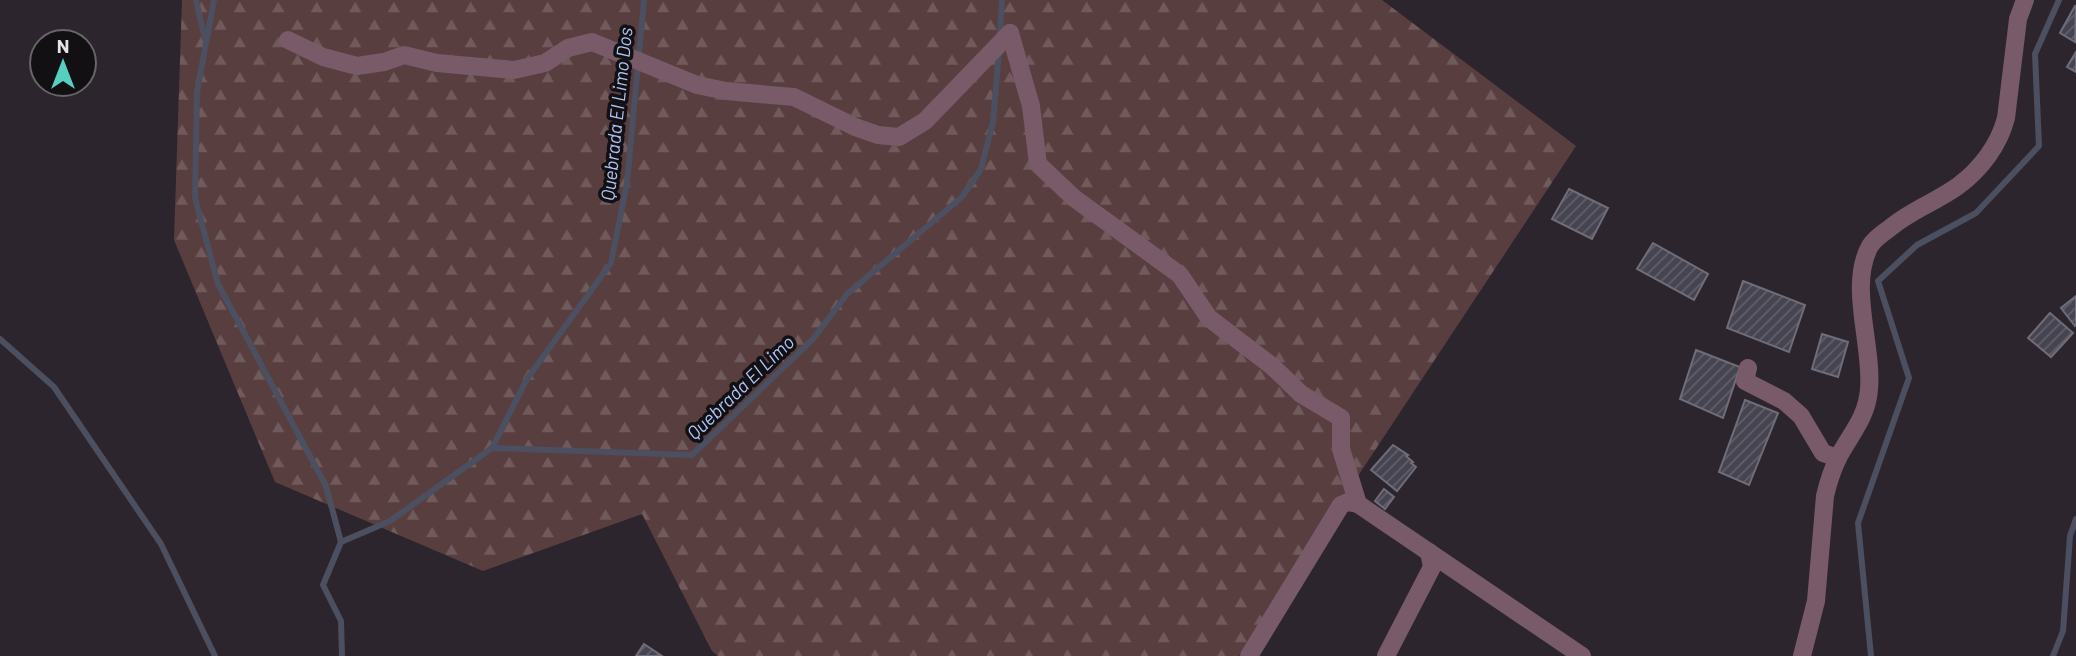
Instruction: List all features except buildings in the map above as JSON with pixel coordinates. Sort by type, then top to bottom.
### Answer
[{"type":"street","points":[[1802,656],[1816,601],[1825,496],[1838,458],[1866,410],[1870,386],[1861,285],[1864,263],[1877,238],[1905,215],[1956,187],[1971,175],[1994,148],[2003,132],[2006,118],[2018,19],[2025,0]]},
{"type":"street","points":[[288,40],[323,57],[357,66],[384,62],[404,55],[438,63],[514,70],[545,63],[568,48],[592,42],[697,85],[726,91],[794,97],[855,127],[878,135],[900,137],[925,121],[1010,33],[1031,106],[1038,164],[1074,198],[1180,275],[1209,318],[1272,366],[1301,394],[1341,418],[1341,449],[1357,504]]},
{"type":"street","points":[[1748,368],[1745,381],[1784,401],[1801,416],[1823,453],[1838,458]]},
{"type":"street","points":[[1249,656],[1341,505],[1349,502],[1357,504],[1582,656]]},
{"type":"street","points":[[1386,656],[1432,567],[1429,552]]},
{"type":"green space","points":[[182,0],[1382,0],[1576,146],[1239,656],[718,656],[712,651],[642,514],[483,571],[275,482],[174,240]]},
{"type":"waterway","points":[[196,0],[205,39]]},
{"type":"waterway","points":[[214,0],[197,92],[195,198],[218,284],[326,486],[341,542]]},
{"type":"waterway","name":"Quebrada El Limo Dos","points":[[492,448],[527,379],[611,263],[627,183],[644,0]]},
{"type":"waterway","name":"Quebrada El Limo","points":[[1000,36],[1002,0]]},
{"type":"waterway","points":[[1871,656],[1858,523],[1909,378],[1878,281],[1917,245],[1976,213],[2039,146],[2035,54],[2059,0]]},
{"type":"waterway","name":"Quebrada El Limo","points":[[342,656],[341,621],[323,585],[341,542],[390,521],[492,448],[692,455],[813,339],[847,294],[962,197],[981,169],[993,122],[999,51]]},
{"type":"waterway","points":[[0,339],[54,387],[161,544],[215,656]]},
{"type":"waterway","points":[[2053,656],[2063,631],[2070,536],[2076,519]]}]
